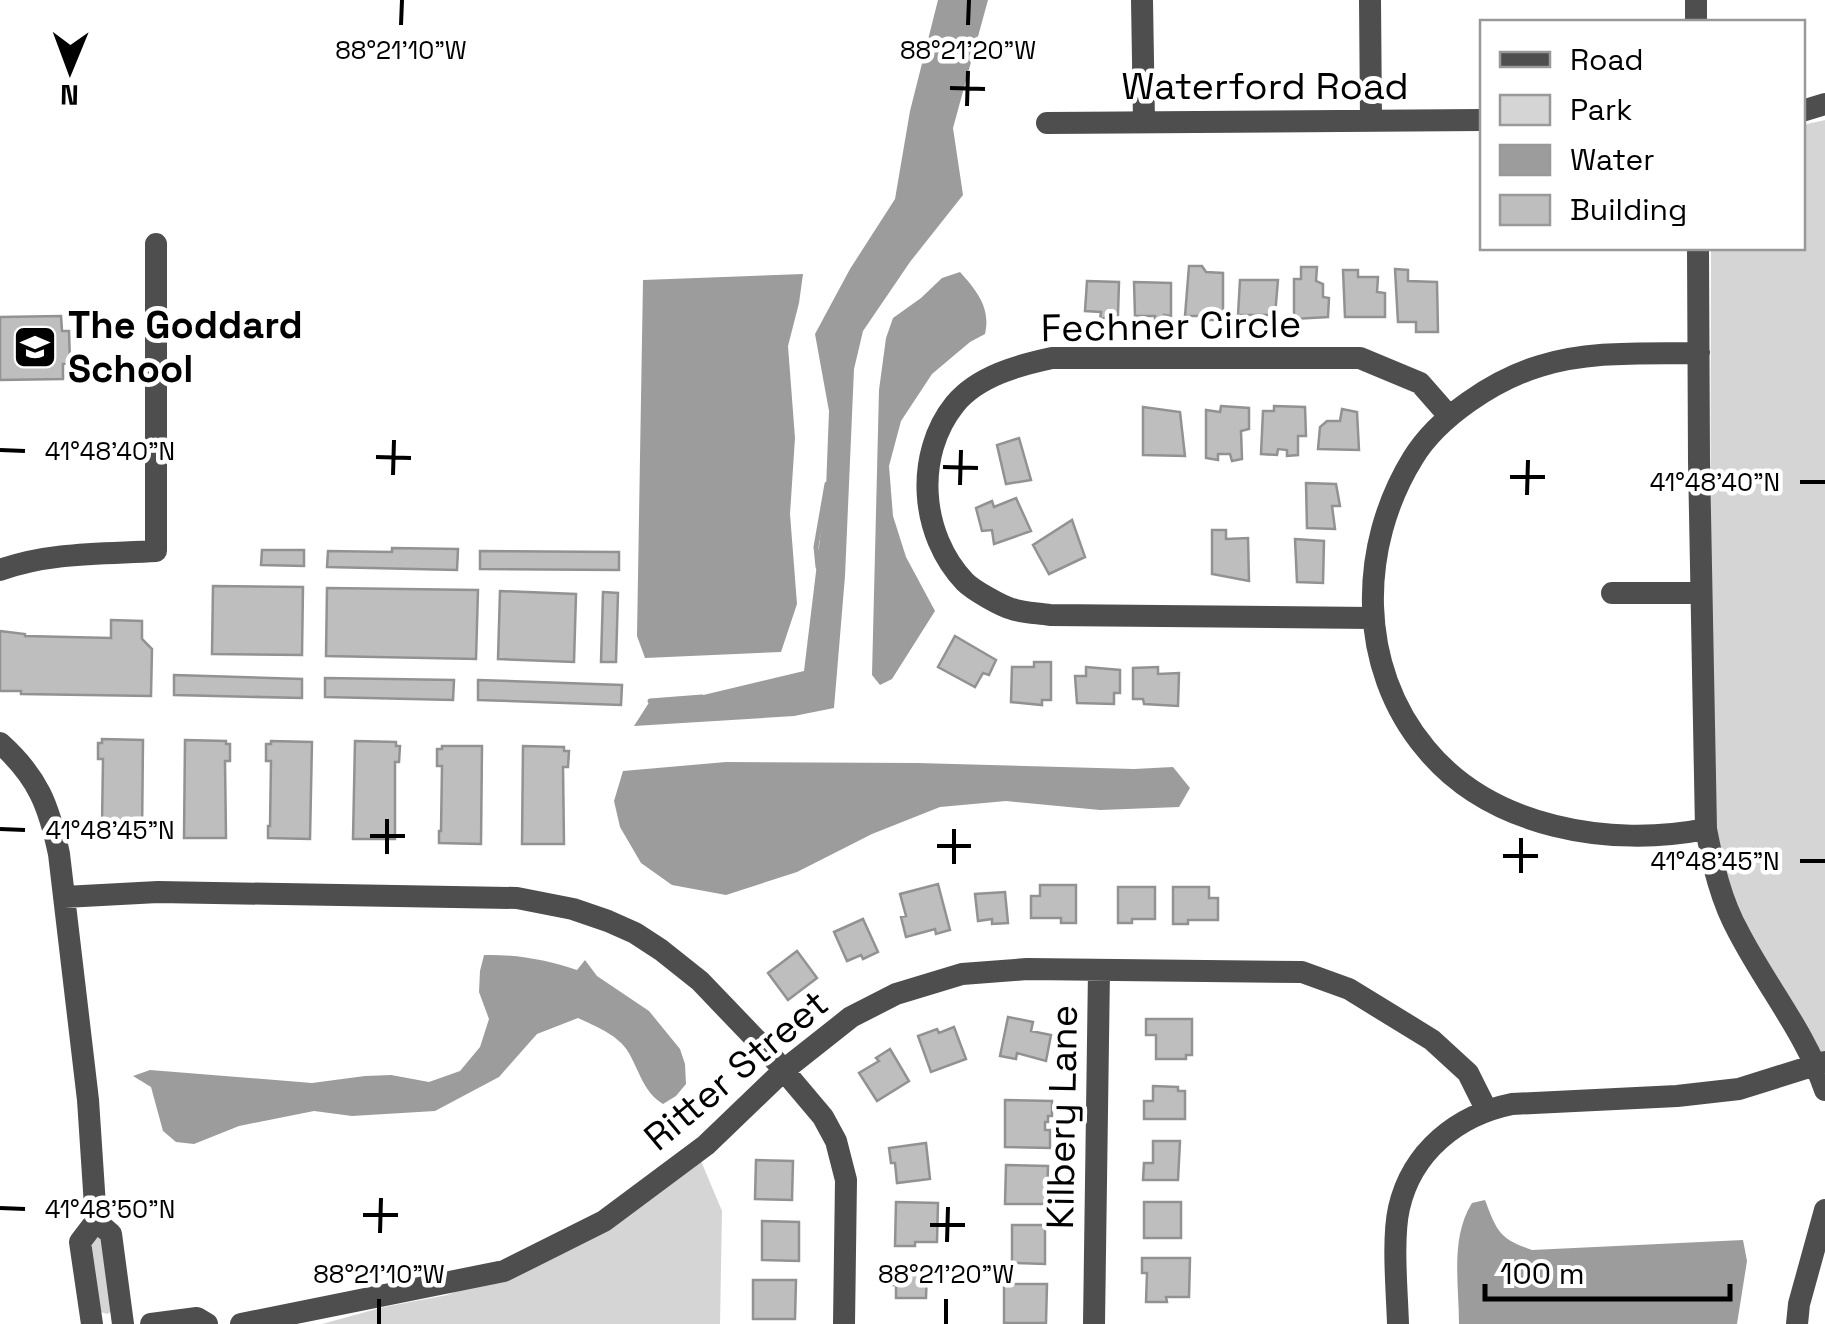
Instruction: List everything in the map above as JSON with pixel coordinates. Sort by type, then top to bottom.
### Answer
[{"type":"street","points":[[1142,0],[1144,122]]},
{"type":"street","points":[[1370,0],[1371,120]]},
{"type":"street","name":"Waterford Road","points":[[1047,123],[1480,120]]},
{"type":"street","points":[[0,570],[49,557],[156,551],[156,244]]},
{"type":"street","points":[[1698,250],[1706,829],[1717,880],[1736,930],[1821,1063],[1825,1090]]},
{"type":"street","points":[[1698,353],[1595,355],[1539,366],[1495,385],[1450,416],[1414,455],[1380,528],[1373,568],[1372,618],[1381,665],[1400,712],[1427,751],[1467,786],[1507,809],[1564,828],[1607,835],[1653,836],[1706,829]]},
{"type":"street","name":"Fechner Circle","points":[[1372,618],[1050,615],[1010,609],[967,584],[940,548],[928,504],[928,469],[937,434],[956,402],[976,386],[1016,365],[1052,358],[1360,358],[1420,383],[1450,416]]},
{"type":"street","points":[[1612,593],[1701,593]]},
{"type":"street","points":[[0,744],[26,769],[46,803],[59,854],[88,1100],[96,1221],[80,1242],[92,1324]]},
{"type":"street","points":[[64,897],[158,892],[517,898],[573,909],[635,933],[700,981],[824,1117],[836,1141],[846,1190],[844,1324]]},
{"type":"street","name":"Kilbery Lane","points":[[1094,1324],[1099,970]]},
{"type":"street","name":"Ritter Street","points":[[241,1324],[504,1271],[604,1220],[706,1145],[784,1070],[851,1017],[913,988],[978,972],[1302,972],[1349,989],[1432,1040],[1468,1073],[1486,1110]]},
{"type":"street","points":[[1398,1324],[1399,1206],[1426,1152],[1449,1130],[1486,1110],[1512,1104],[1739,1089],[1821,1063]]},
{"type":"street","points":[[1797,1324],[1799,1304],[1819,1258],[1825,1210]]},
{"type":"street","points":[[96,1221],[111,1234],[123,1324]]},
{"type":"street","points":[[151,1324],[197,1318],[208,1324]]},
{"type":"green space","points":[[1825,120],[1825,1057],[1743,927],[1717,852],[1710,690],[1711,250],[1805,250],[1805,125]]},
{"type":"green space","points":[[701,1161],[722,1211],[720,1324],[322,1324],[447,1295],[586,1241]]},
{"type":"green space","points":[[101,1237],[111,1312],[107,1314],[101,1312],[90,1251],[92,1239]]},
{"type":"water","points":[[938,0],[988,0],[953,128],[963,195],[910,262],[863,331],[854,369],[845,576],[834,708],[794,716],[634,726],[650,701],[695,697],[804,671],[826,489],[829,411],[815,334],[850,269],[895,199],[910,111]]},
{"type":"water","points":[[960,272],[984,308],[985,334],[932,374],[901,421],[889,466],[893,516],[906,557],[935,611],[892,679],[880,685],[872,675],[879,390],[886,338],[893,318],[942,278]]},
{"type":"water","points":[[803,274],[788,346],[795,438],[790,514],[797,604],[781,652],[645,658],[637,636],[643,280]]},
{"type":"water","points":[[726,762],[1173,767],[1190,788],[1179,807],[1100,810],[1006,801],[940,807],[872,834],[797,872],[726,895],[672,885],[641,863],[620,827],[614,801],[623,771]]},
{"type":"water","points":[[484,955],[531,958],[577,970],[585,960],[597,976],[649,1011],[680,1049],[686,1084],[663,1104],[646,1087],[622,1044],[578,1018],[537,1034],[499,1077],[435,1111],[352,1116],[314,1111],[239,1126],[194,1144],[176,1142],[163,1131],[151,1087],[133,1076],[150,1070],[312,1083],[391,1075],[429,1082],[460,1071],[480,1047],[489,1019],[479,992]]},
{"type":"water","points":[[1485,1200],[1501,1233],[1532,1250],[1743,1240],[1747,1261],[1737,1324],[1459,1324],[1457,1262],[1461,1231],[1472,1203]]},
{"type":"building","points":[[1189,266],[1223,273],[1223,320],[1185,316]]},
{"type":"building","points":[[1301,267],[1317,267],[1316,281],[1323,284],[1323,297],[1329,298],[1328,317],[1294,319],[1294,279],[1301,279]]},
{"type":"building","points":[[1395,269],[1408,270],[1408,281],[1437,282],[1438,332],[1416,332],[1416,322],[1398,322]]},
{"type":"building","points":[[1343,270],[1358,270],[1358,277],[1378,277],[1377,292],[1385,293],[1385,317],[1345,317]]},
{"type":"building","points":[[1240,280],[1278,280],[1275,315],[1238,315]]},
{"type":"building","points":[[1087,281],[1119,282],[1118,315],[1100,319],[1101,312],[1085,311]]},
{"type":"building","points":[[1134,282],[1171,283],[1171,316],[1164,315],[1164,322],[1155,322],[1155,316],[1135,316]]},
{"type":"building","name":"The Goddard School","points":[[61,316],[62,331],[69,331],[70,363],[63,364],[63,379],[0,380],[0,317]]},
{"type":"building","points":[[1221,406],[1249,408],[1249,429],[1241,431],[1242,459],[1232,461],[1230,454],[1218,454],[1218,460],[1206,458],[1206,410],[1220,412]]},
{"type":"building","points":[[1274,406],[1305,407],[1306,436],[1298,436],[1298,455],[1287,456],[1287,450],[1278,449],[1277,455],[1261,454],[1263,411],[1274,411]]},
{"type":"building","points":[[1143,407],[1180,412],[1185,456],[1143,455]]},
{"type":"building","points":[[1342,409],[1357,412],[1359,450],[1318,449],[1320,427],[1327,421],[1340,421]]},
{"type":"building","points":[[1019,438],[1031,480],[1006,484],[997,445]]},
{"type":"building","points":[[1306,483],[1336,484],[1340,506],[1332,506],[1335,529],[1307,528]]},
{"type":"building","points":[[1016,498],[1031,531],[994,544],[992,530],[982,531],[976,508],[992,501],[994,507]]},
{"type":"building","points":[[1072,520],[1085,557],[1049,574],[1033,545]]},
{"type":"building","points":[[1212,530],[1226,530],[1226,539],[1248,538],[1249,581],[1212,574]]},
{"type":"building","points":[[1295,539],[1324,541],[1323,583],[1297,582]]},
{"type":"building","points":[[392,548],[458,549],[457,570],[327,567],[328,551],[392,552]]},
{"type":"building","points":[[262,550],[304,550],[304,566],[261,565]]},
{"type":"building","points":[[480,551],[619,552],[619,570],[480,569]]},
{"type":"building","points":[[213,586],[303,587],[302,655],[212,654]]},
{"type":"building","points":[[327,588],[478,590],[476,659],[326,656]]},
{"type":"building","points":[[500,591],[576,594],[574,662],[498,659]]},
{"type":"building","points":[[603,592],[618,593],[616,662],[601,662]]},
{"type":"building","points":[[111,620],[142,621],[142,639],[152,649],[151,696],[0,691],[0,631],[25,636],[111,638]]},
{"type":"building","points":[[955,636],[996,660],[989,675],[983,673],[975,687],[938,667]]},
{"type":"building","points":[[1034,662],[1051,662],[1051,700],[1042,700],[1042,705],[1011,702],[1012,667],[1034,667]]},
{"type":"building","points":[[1086,667],[1120,670],[1120,693],[1114,693],[1114,704],[1077,703],[1075,676],[1086,676]]},
{"type":"building","points":[[1158,667],[1158,674],[1179,673],[1178,706],[1144,704],[1143,699],[1133,699],[1133,668]]},
{"type":"building","points":[[174,675],[302,679],[302,698],[174,695]]},
{"type":"building","points":[[325,678],[454,680],[453,700],[325,697]]},
{"type":"building","points":[[478,680],[622,685],[621,705],[478,700]]},
{"type":"building","points":[[102,739],[143,740],[142,837],[99,837],[103,759],[98,759],[98,743]]},
{"type":"building","points":[[185,740],[230,744],[230,761],[225,761],[226,838],[184,838]]},
{"type":"building","points":[[355,741],[396,742],[400,746],[399,762],[395,762],[395,839],[353,839]]},
{"type":"building","points":[[312,742],[310,839],[268,838],[271,761],[266,761],[266,744]]},
{"type":"building","points":[[482,746],[481,844],[439,843],[442,766],[437,766],[437,749]]},
{"type":"building","points":[[523,746],[564,747],[564,751],[569,751],[568,767],[563,767],[564,844],[522,844]]},
{"type":"building","points":[[938,884],[950,930],[936,934],[935,929],[906,937],[900,894]]},
{"type":"building","points":[[1040,885],[1076,885],[1076,923],[1061,923],[1061,918],[1031,918],[1031,896],[1040,896]]},
{"type":"building","points":[[1118,887],[1155,887],[1155,919],[1118,923]]},
{"type":"building","points":[[1173,887],[1209,887],[1209,898],[1218,898],[1218,920],[1173,924]]},
{"type":"building","points":[[1005,892],[1008,923],[978,921],[975,894]]},
{"type":"building","points":[[863,919],[878,952],[847,961],[834,932]]},
{"type":"building","points":[[797,951],[817,978],[788,1000],[768,973]]},
{"type":"building","points":[[1008,1017],[1033,1022],[1031,1031],[1051,1035],[1046,1061],[1017,1053],[1016,1059],[1000,1056]]},
{"type":"building","points":[[1146,1019],[1192,1019],[1192,1055],[1186,1055],[1186,1059],[1156,1059],[1156,1035],[1146,1035]]},
{"type":"building","points":[[954,1027],[966,1059],[931,1072],[918,1036]]},
{"type":"building","points":[[890,1049],[909,1081],[877,1101],[859,1073]]},
{"type":"building","points":[[1153,1086],[1185,1091],[1185,1119],[1144,1119],[1144,1101],[1153,1101]]},
{"type":"building","points":[[1005,1100],[1052,1101],[1052,1116],[1045,1122],[1045,1130],[1050,1130],[1050,1148],[1005,1147]]},
{"type":"building","points":[[1153,1141],[1180,1141],[1178,1180],[1143,1180],[1144,1163],[1153,1163]]},
{"type":"building","points":[[926,1143],[930,1179],[897,1183],[889,1148]]},
{"type":"building","points":[[756,1160],[793,1161],[792,1200],[755,1199]]},
{"type":"building","points":[[1006,1165],[1048,1166],[1047,1204],[1005,1204]]},
{"type":"building","points":[[896,1202],[938,1203],[937,1242],[895,1246]]},
{"type":"building","points":[[1144,1202],[1181,1202],[1181,1238],[1144,1238]]},
{"type":"building","points":[[762,1221],[799,1222],[799,1261],[762,1260]]},
{"type":"building","points":[[1012,1225],[1045,1225],[1045,1264],[1012,1263]]},
{"type":"building","points":[[1142,1258],[1190,1258],[1189,1297],[1146,1302],[1147,1273],[1142,1273]]},
{"type":"building","points":[[893,1269],[927,1269],[926,1298],[896,1298]]},
{"type":"building","points":[[753,1280],[796,1280],[795,1319],[753,1319]]},
{"type":"building","points":[[1004,1284],[1047,1284],[1046,1323],[1004,1323]]},
{"type":"waterway","points":[[818,567],[816,547],[827,484]]},
{"type":"waterway","points":[[650,701],[702,697]]},
{"type":"place","name":"The Goddard School","points":[[35,347]]}]
